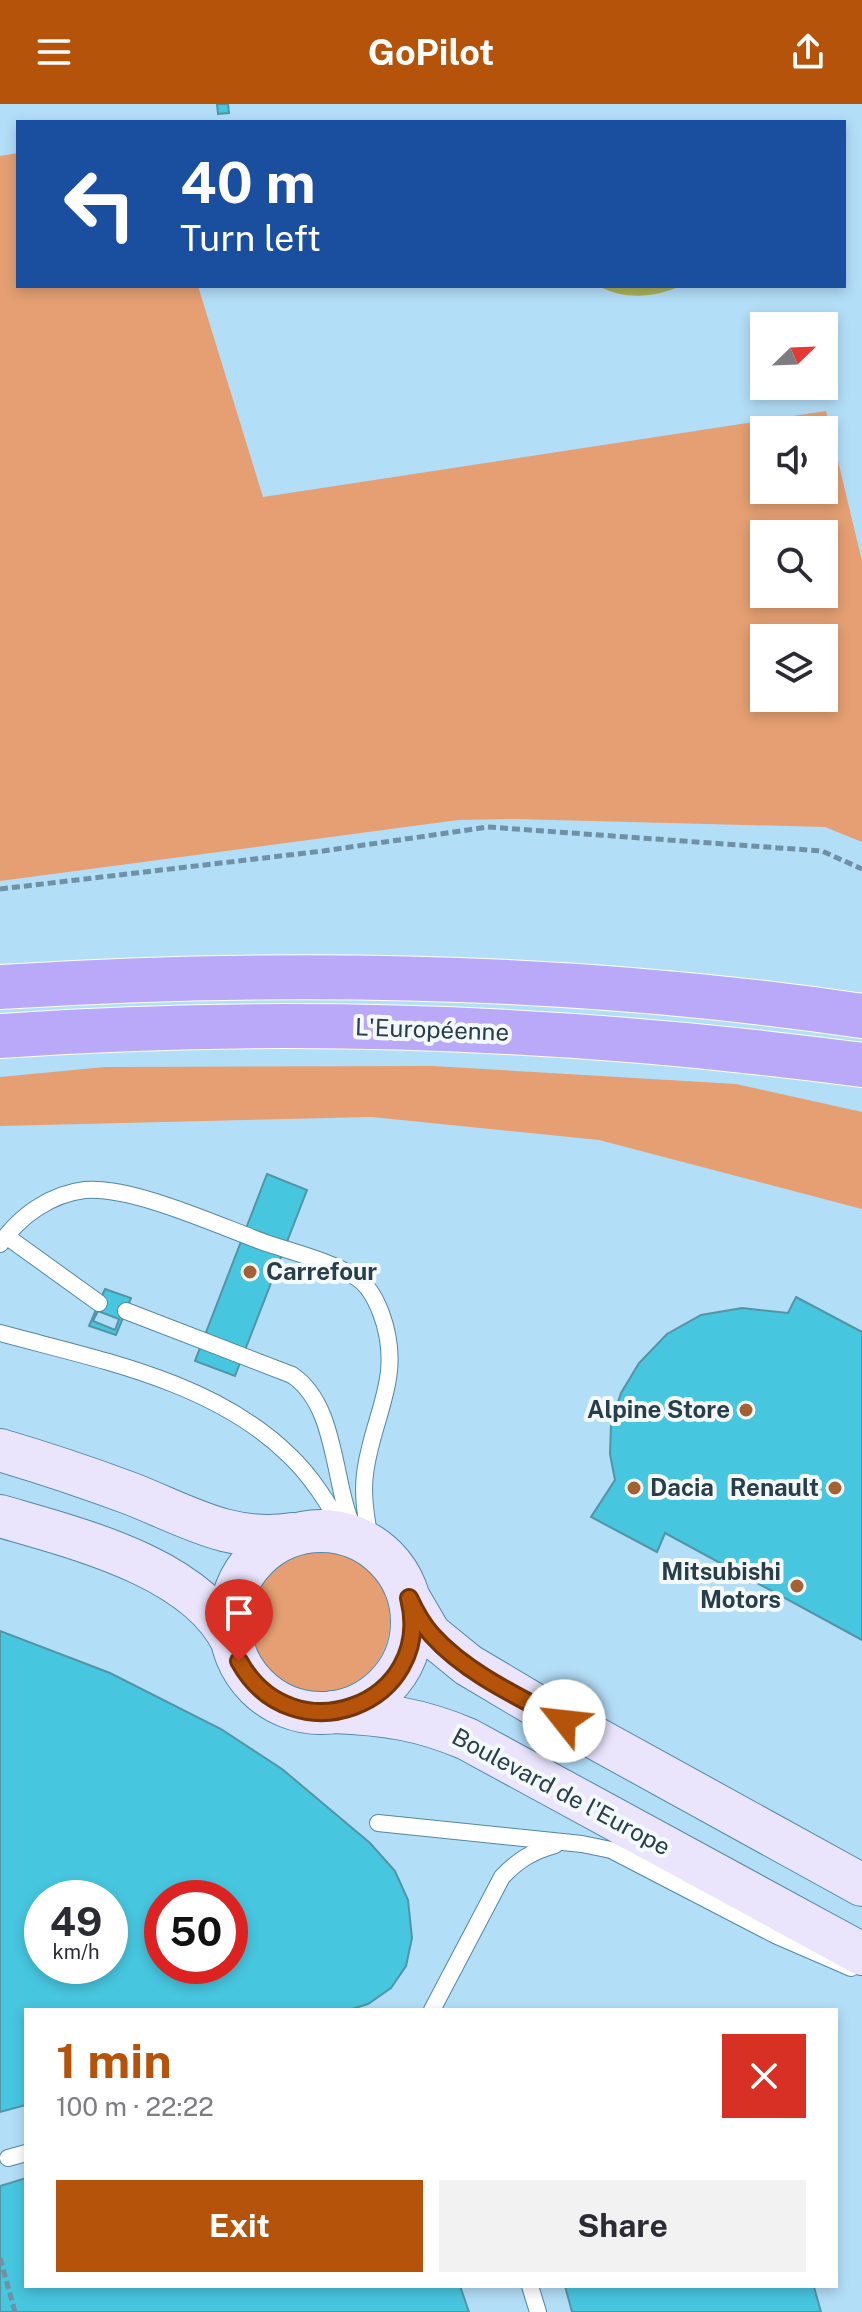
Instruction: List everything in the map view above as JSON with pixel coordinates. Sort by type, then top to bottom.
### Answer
[{"type":"highway","name":"L'Européenne","points":[[0,987],[159,979],[412,979],[665,994],[862,1016]]},
{"type":"highway","name":"L'Européenne","points":[[0,1036],[134,1029],[340,1027],[549,1035],[773,1053],[862,1065]]},
{"type":"highway","points":[[773,1053],[862,1074]]},
{"type":"main road","points":[[0,1450],[75,1473],[225,1531],[267,1538],[331,1531],[359,1540],[395,1569],[430,1634],[478,1672],[862,1885]]},
{"type":"main road","points":[[0,1516],[88,1544],[158,1573],[202,1600],[216,1614],[244,1669],[270,1697],[305,1711],[333,1712],[352,1708],[369,1699],[396,1673],[411,1638],[409,1598]]},
{"type":"main road","points":[[233,1643],[231,1610],[241,1579],[269,1547],[298,1534]]},
{"type":"main road","name":"Boulevard de l'Europe","points":[[333,1712],[396,1716],[432,1725],[467,1739],[862,1954]]},
{"type":"lane","points":[[99,1303],[3,1240],[25,1216],[53,1200],[83,1191],[113,1191],[144,1199],[321,1262],[364,1283],[381,1315],[389,1356],[385,1400],[364,1482],[359,1540]]},
{"type":"lane","points":[[126,1311],[301,1381],[321,1411],[344,1504],[359,1540]]},
{"type":"lane","points":[[0,1333],[151,1376],[227,1409],[290,1456],[359,1540]]},
{"type":"lane","points":[[378,1823],[564,1842],[611,1850],[790,1942],[862,1973]]},
{"type":"lane","points":[[433,2008],[502,1877],[516,1862],[540,1849],[564,1842]]},
{"type":"lane","points":[[442,1992],[447,2008]]},
{"type":"lane","points":[[8,2158],[24,2154]]},
{"type":"lane","points":[[531,2288],[538,2312]]},
{"type":"path","points":[[0,889],[323,851],[488,827],[822,851],[862,869]]},
{"type":"path","points":[[0,2258],[15,2312]]},
{"type":"shaded area","points":[[16,153],[16,288],[199,288],[263,497],[750,423],[750,504],[838,504],[838,461],[862,561],[862,842],[825,827],[458,820],[0,881],[0,156]]},
{"type":"shaded area","points":[[602,288],[674,288],[639,296]]},
{"type":"shaded area","points":[[826,411],[827,416],[793,416]]},
{"type":"shaded area","points":[[432,1066],[736,1084],[862,1112],[862,1209],[599,1140],[372,1117],[0,1126],[0,1077],[105,1067]]},
{"type":"shaded area","points":[[319,1550],[346,1556],[369,1571],[384,1594],[390,1621],[384,1648],[369,1671],[346,1686],[319,1692],[292,1686],[269,1671],[254,1648],[248,1621],[254,1594],[269,1571],[292,1556]]},
{"type":"building","points":[[217,104],[228,104],[229,113],[218,114]]},
{"type":"building","points":[[267,1174],[307,1190],[235,1376],[195,1361]]},
{"type":"building","points":[[105,1289],[131,1298],[116,1335],[89,1326]]},
{"type":"building","points":[[796,1297],[862,1332],[862,1640],[665,1533],[657,1552],[591,1517],[615,1480],[610,1454],[611,1424],[621,1393],[639,1363],[667,1334],[701,1315],[742,1308],[788,1313]]},
{"type":"building","points":[[98,1311],[119,1319],[115,1330],[93,1321]]},
{"type":"building","points":[[0,1631],[110,1673],[221,1729],[282,1769],[370,1843],[395,1871],[408,1900],[412,1938],[406,1966],[391,1988],[368,2004],[355,2008],[24,2008],[24,2106],[0,2112]]},
{"type":"building","points":[[24,2179],[24,2288],[461,2288],[469,2312],[0,2312],[0,2186]]},
{"type":"building","points":[[566,2288],[814,2288],[821,2312],[572,2312]]},
{"type":"place","name":"Carrefour","points":[[250,1272]]},
{"type":"place","name":"Alpine Store","points":[[746,1410]]},
{"type":"place","name":"Dacia","points":[[634,1488]]},
{"type":"place","name":"Renault","points":[[835,1488]]},
{"type":"place","name":"Mitsubishi Motors","points":[[797,1586]]},
{"type":"route","points":[[239,1661],[262,1691],[287,1706],[324,1713],[352,1708],[377,1694],[391,1681],[401,1665],[409,1648],[412,1629],[409,1598],[430,1634],[445,1648],[498,1684],[564,1721]]}]
